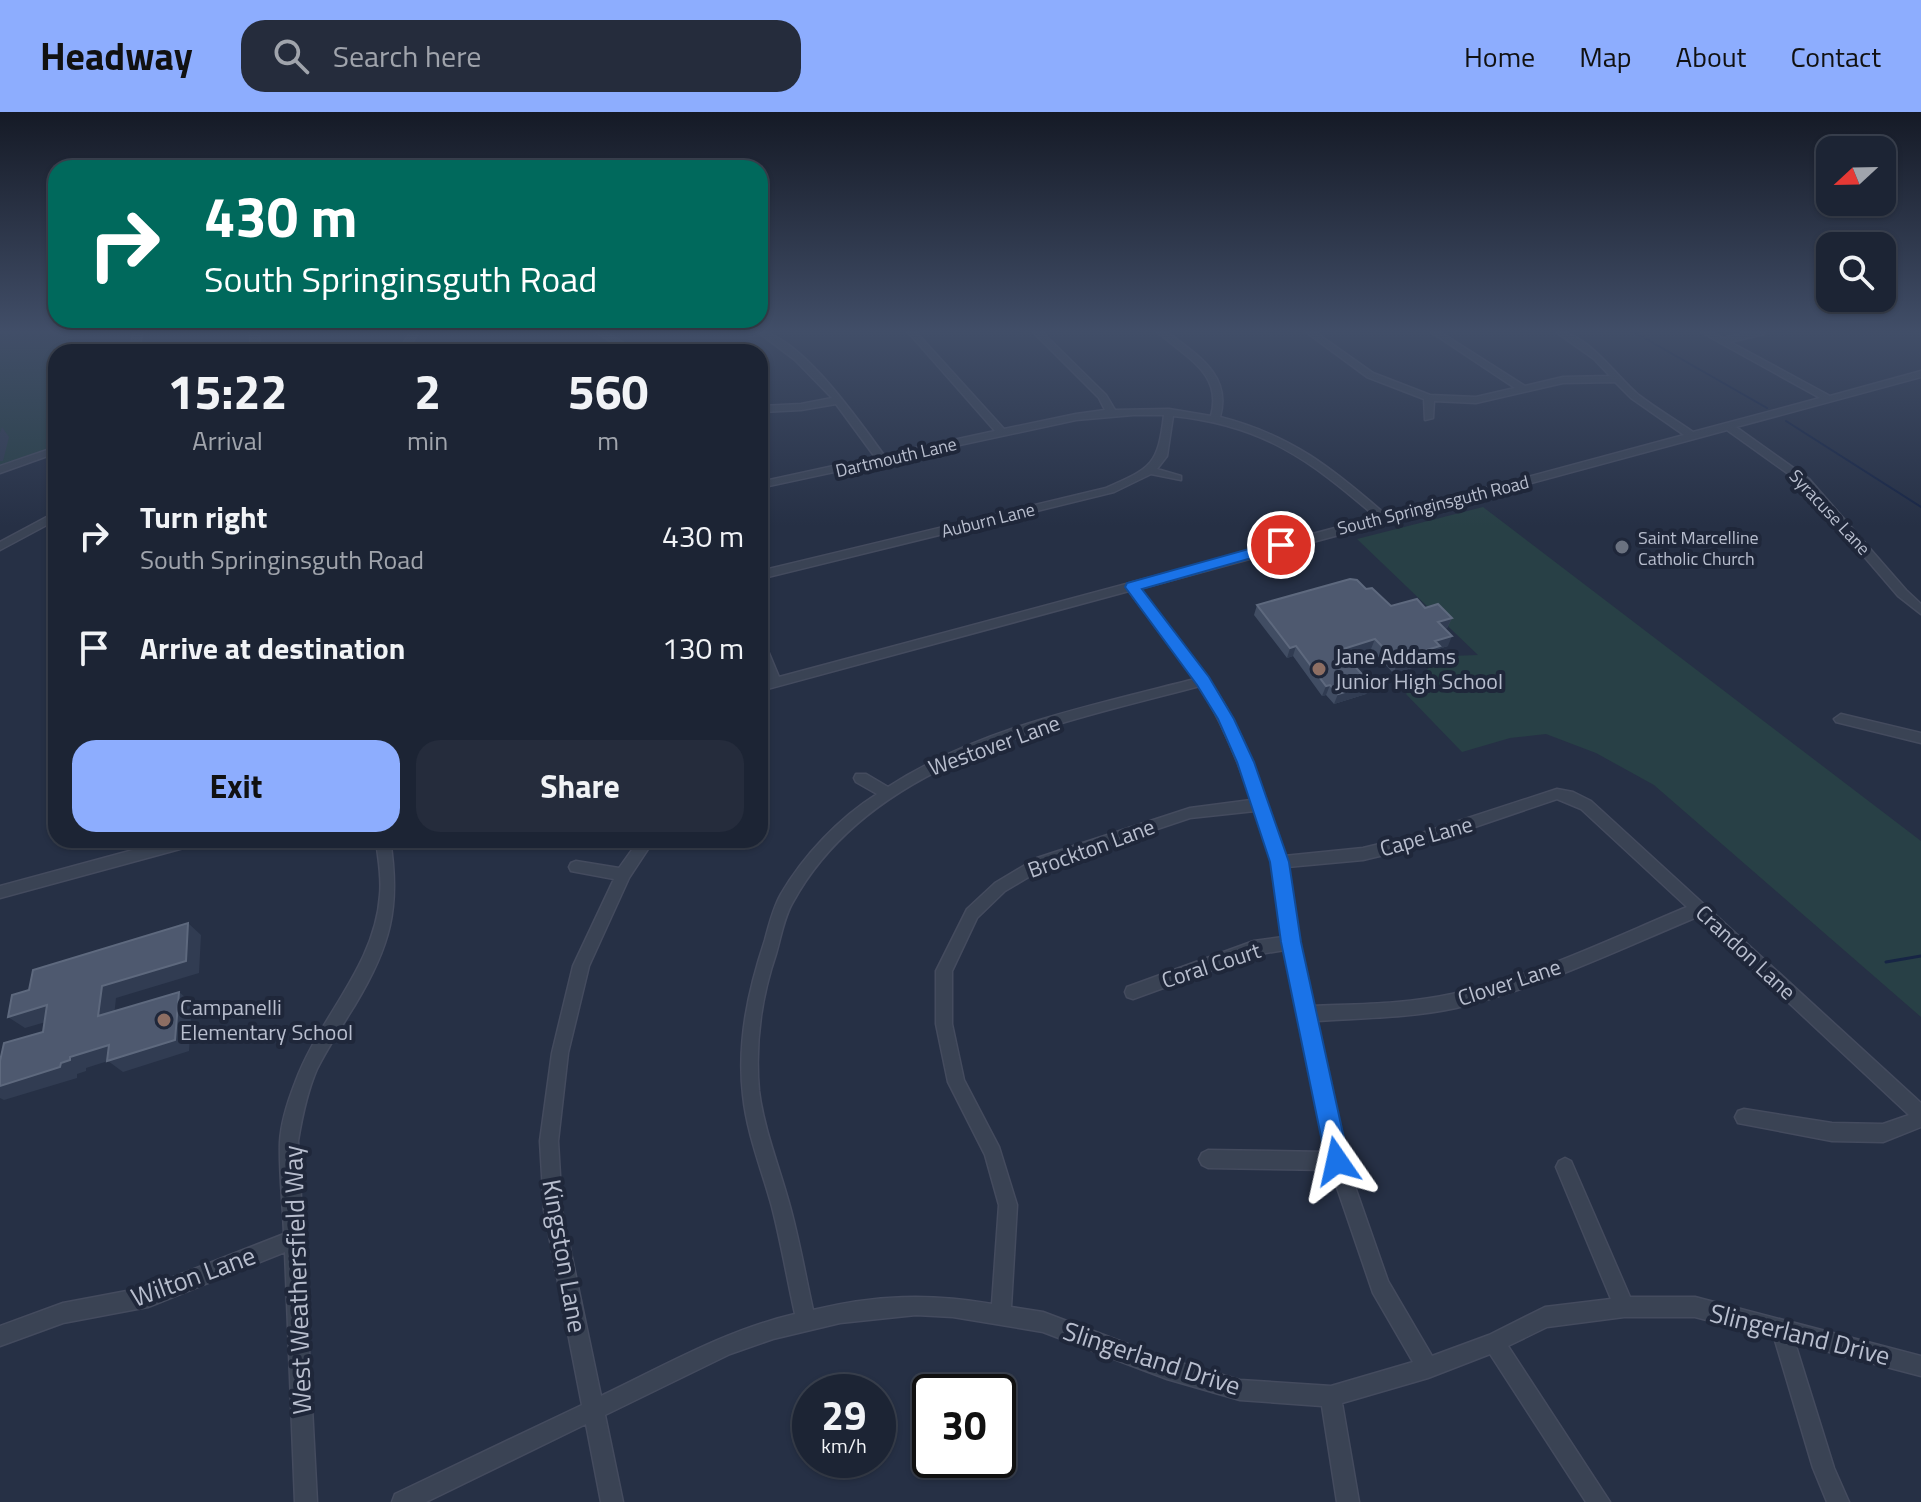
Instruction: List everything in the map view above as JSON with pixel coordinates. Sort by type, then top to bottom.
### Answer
[{"type":"street","points":[[836,397],[882,460]]},
{"type":"street","points":[[970,397],[1002,433]]},
{"type":"street","points":[[1103,397],[1111,412]]},
{"type":"street","points":[[1215,419],[1220,397]]},
{"type":"street","points":[[1426,397],[1476,400],[1489,397]]},
{"type":"street","points":[[1637,397],[1692,436]]},
{"type":"street","points":[[1825,397],[1829,399]]},
{"type":"street","name":"South Springinsguth Road","points":[[768,685],[1837,397]]},
{"type":"street","points":[[1428,418],[1429,398]]},
{"type":"street","points":[[768,409],[839,400]]},
{"type":"street","name":"Dartmouth Lane","points":[[768,483],[1111,412],[1169,412],[1215,419],[1260,433],[1301,452],[1384,518]]},
{"type":"street","points":[[1169,412],[1166,451],[1152,471],[1177,478]]},
{"type":"street","name":"Syracuse Lane","points":[[1728,426],[1805,481],[1902,593],[1921,610]]},
{"type":"street","points":[[0,470],[48,453]]},
{"type":"street","name":"Auburn Lane","points":[[768,573],[1110,490],[1152,471]]},
{"type":"street","points":[[0,547],[48,520]]},
{"type":"street","points":[[1132,587],[1203,681],[1226,719],[1245,762],[1279,862],[1291,942],[1337,1161],[1380,1286],[1428,1368]]},
{"type":"street","points":[[768,666],[775,683]]},
{"type":"street","name":"Westover Lane","points":[[806,1321],[780,1204],[757,1126],[750,1075],[752,1017],[764,964],[786,899],[840,831],[885,792],[941,761],[981,745],[1203,681]]},
{"type":"street","points":[[1841,719],[1921,738]]},
{"type":"street","points":[[861,778],[885,792]]},
{"type":"street","name":"Cape Lane","points":[[1279,862],[1375,851],[1413,842],[1557,794],[1568,796]]},
{"type":"street","name":"Crandon Lane","points":[[1568,796],[1586,805],[1921,1116]]},
{"type":"street","name":"Brockton Lane","points":[[1001,1314],[1006,1277],[1008,1205],[993,1153],[956,1082],[944,1024],[944,971],[972,914],[1000,887],[1042,862],[1190,813],[1259,805]]},
{"type":"street","points":[[0,892],[162,848]]},
{"type":"street","name":"West Weathersfield Way","points":[[306,1502],[288,1162],[292,1121],[316,1055],[365,973],[380,937],[388,891],[384,848]]},
{"type":"street","name":"Kingston Lane","points":[[612,1502],[553,1210],[549,1141],[560,1053],[581,966],[623,875],[642,848]]},
{"type":"street","points":[[576,867],[623,875]]},
{"type":"street","name":"Clover Lane","points":[[1308,1014],[1402,1009],[1490,992],[1699,909]]},
{"type":"street","name":"Coral Court","points":[[1133,992],[1254,948],[1291,942]]},
{"type":"street","points":[[1744,1117],[1832,1132],[1883,1133],[1921,1116]]},
{"type":"street","points":[[1208,1159],[1337,1161]]},
{"type":"street","points":[[1565,1167],[1624,1307]]},
{"type":"street","name":"Wilton Lane","points":[[0,1336],[63,1313],[148,1297],[294,1239]]},
{"type":"street","name":"Slingerland Drive","points":[[403,1502],[726,1346],[806,1321],[877,1307],[916,1305],[1043,1322],[1167,1369],[1240,1390],[1331,1396],[1428,1368],[1494,1343],[1545,1317],[1624,1307],[1695,1307],[1921,1366]]},
{"type":"street","points":[[1781,1329],[1824,1468],[1838,1502]]},
{"type":"street","points":[[1494,1343],[1599,1502]]},
{"type":"street","points":[[1331,1396],[1348,1502]]},
{"type":"green space","points":[[0,397],[48,397],[48,449],[0,466]]},
{"type":"green space","points":[[1483,507],[1921,841],[1921,1017],[1654,785],[1596,753],[1546,734],[1510,738],[1462,752],[1406,694],[1432,664],[1451,656],[1478,655],[1357,539]]},
{"type":"building","name":"Jane Addams Junior High School","points":[[1350,579],[1357,580],[1366,589],[1372,588],[1391,606],[1417,599],[1425,608],[1438,604],[1452,618],[1438,622],[1452,636],[1435,641],[1440,646],[1413,654],[1416,658],[1398,663],[1375,639],[1340,650],[1371,684],[1338,694],[1330,685],[1326,686],[1296,646],[1290,648],[1257,605]]},
{"type":"building","name":"Campanelli Elementary School","points":[[188,923],[186,961],[102,986],[98,1016],[179,992],[175,1040],[107,1061],[109,1045],[70,1057],[60,1067],[0,1086],[4,1043],[43,1032],[47,1005],[8,1017],[12,995],[29,990],[33,970]]},
{"type":"waterway","points":[[1748,397],[1767,408]]},
{"type":"waterway","points":[[1786,421],[1921,507]]},
{"type":"waterway","points":[[1886,962],[1921,956]]},
{"type":"place","name":"Saint Marcelline Catholic Church","points":[[1622,547]]},
{"type":"place","name":"Jane Addams Junior High School","points":[[1319,669]]},
{"type":"place","name":"Campanelli Elementary School","points":[[164,1020]]},
{"type":"route","points":[[1281,545],[1132,587],[1203,681],[1226,719],[1245,762],[1279,862],[1291,942],[1337,1161]]}]
